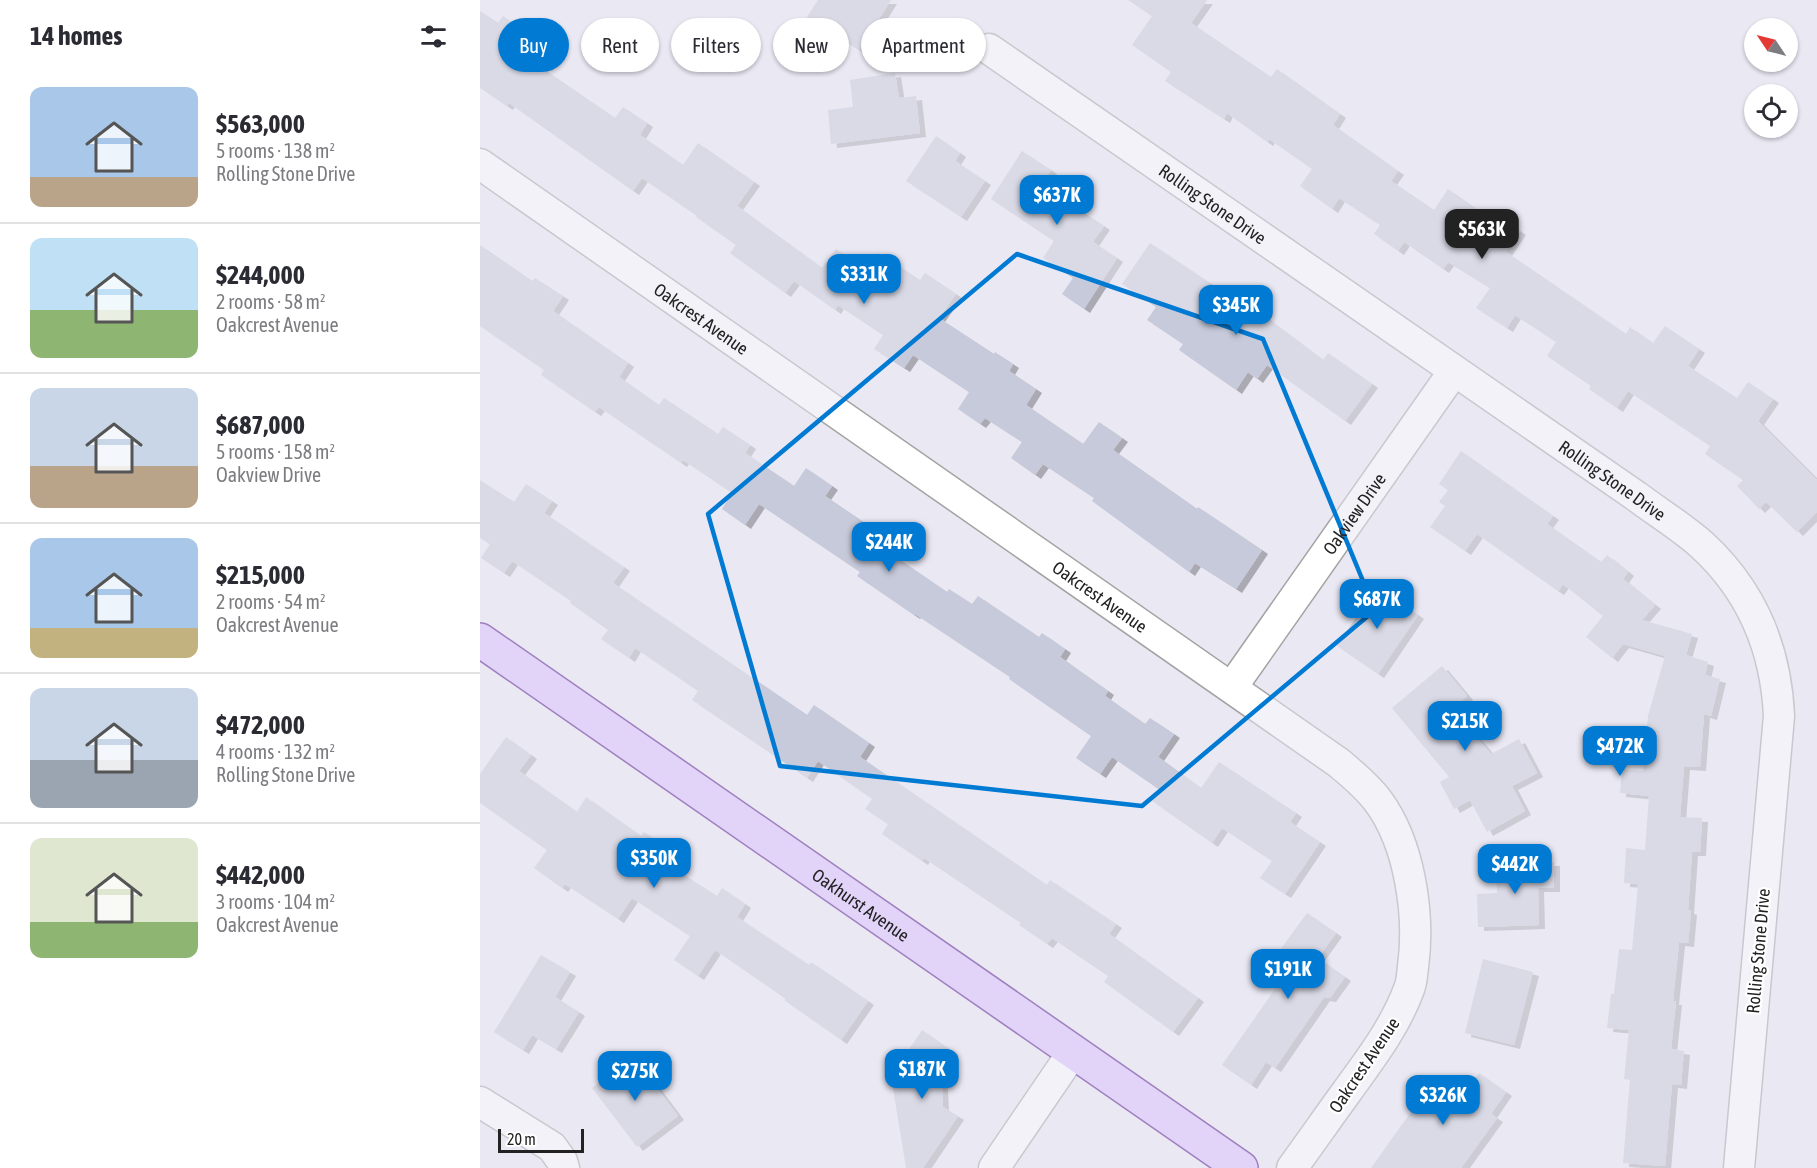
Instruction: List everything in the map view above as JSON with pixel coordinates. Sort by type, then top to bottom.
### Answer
[{"type":"street","name":"Rolling Stone Drive","points":[[989,49],[1635,496],[1700,543],[1724,566],[1743,592],[1758,618],[1771,654],[1778,686],[1779,716],[1739,1168]]},
{"type":"street","name":"Oakcrest Avenue","points":[[480,164],[1339,762],[1378,802],[1391,824],[1401,849],[1411,885],[1415,916],[1415,953],[1410,987],[1396,1019],[1377,1051],[1292,1168]]},
{"type":"street","name":"Oakview Drive","points":[[1232,687],[1454,371]]},
{"type":"street","name":"Oakhurst Avenue","points":[[480,640],[1241,1168]]},
{"type":"street","points":[[994,1168],[1073,1052]]},
{"type":"street","points":[[480,1102],[552,1147],[564,1168]]},
{"type":"highlighted area","points":[[1017,254],[1263,339],[1375,610],[1142,806],[780,766],[708,514]]},
{"type":"building","points":[[818,0],[891,0],[879,18],[861,18],[861,47],[859,50],[849,44],[849,18],[807,17]]},
{"type":"building","points":[[1128,0],[1207,0],[1191,23],[1271,77],[1277,69],[1340,114],[1333,125],[1398,171],[1391,181],[1434,210],[1448,189],[1498,224],[1502,219],[1520,231],[1506,252],[1626,334],[1630,327],[1653,343],[1665,326],[1699,349],[1688,366],[1737,398],[1748,382],[1773,399],[1758,421],[1817,480],[1817,512],[1797,532],[1766,502],[1759,509],[1737,486],[1743,480],[1705,454],[1710,446],[1628,391],[1617,408],[1589,389],[1591,386],[1547,356],[1556,342],[1515,315],[1507,328],[1476,308],[1490,288],[1448,262],[1443,269],[1404,242],[1398,251],[1374,234],[1380,225],[1339,198],[1332,209],[1300,186],[1312,169],[1269,139],[1267,142],[1227,113],[1224,119],[1165,81],[1171,72],[1132,45],[1152,16]]},
{"type":"building","points":[[480,11],[498,23],[498,72],[548,72],[615,118],[623,107],[647,123],[640,135],[683,165],[698,143],[754,182],[737,206],[822,268],[836,249],[867,270],[879,253],[920,280],[925,273],[956,294],[939,318],[1013,364],[1009,371],[1036,389],[1026,405],[1083,444],[1099,422],[1122,438],[1113,450],[1197,509],[1198,507],[1262,550],[1236,589],[1195,563],[1189,572],[1092,501],[1094,498],[1043,464],[1035,475],[1011,458],[1022,442],[985,418],[980,424],[958,409],[969,392],[913,355],[904,368],[874,349],[883,335],[838,305],[835,310],[794,281],[785,293],[730,253],[736,245],[642,178],[633,191],[509,103],[507,106],[480,88]]},
{"type":"building","points":[[895,73],[899,98],[916,96],[920,133],[831,144],[828,110],[853,107],[850,80]]},
{"type":"building","points":[[936,136],[960,153],[955,161],[985,181],[961,217],[906,181]]},
{"type":"building","points":[[1022,151],[1051,170],[1047,176],[1070,191],[1065,200],[1104,226],[1093,242],[1117,258],[1084,309],[1062,294],[1073,278],[1043,258],[1054,241],[991,199]]},
{"type":"building","points":[[1150,243],[1210,283],[1207,288],[1257,323],[1263,315],[1323,360],[1328,353],[1372,384],[1345,421],[1267,365],[1257,379],[1248,372],[1236,390],[1179,350],[1183,344],[1147,320],[1156,307],[1122,284]]},
{"type":"building","points":[[480,245],[532,281],[535,278],[563,296],[553,311],[628,363],[619,377],[659,405],[664,398],[718,434],[723,427],[750,445],[745,453],[794,486],[806,468],[832,486],[825,496],[871,527],[865,536],[947,592],[949,589],[972,604],[978,596],[1039,637],[1042,633],[1065,649],[1060,657],[1108,691],[1105,696],[1145,724],[1150,718],[1174,734],[1158,757],[1201,788],[1219,762],[1296,813],[1290,822],[1320,842],[1285,894],[1260,878],[1272,861],[1222,828],[1212,843],[1152,801],[1160,790],[1112,757],[1100,774],[1076,758],[1091,736],[1009,679],[1010,677],[857,576],[860,572],[759,504],[745,525],[722,509],[732,493],[683,460],[681,463],[599,407],[595,412],[541,375],[544,370],[480,326]]},
{"type":"building","points":[[1461,451],[1553,516],[1547,524],[1601,562],[1607,555],[1628,572],[1623,579],[1655,605],[1642,620],[1692,634],[1686,655],[1708,662],[1705,675],[1720,679],[1711,716],[1704,714],[1700,767],[1684,766],[1680,817],[1702,818],[1700,852],[1692,852],[1688,943],[1679,942],[1671,1049],[1684,1051],[1681,1085],[1672,1084],[1665,1166],[1623,1163],[1630,1080],[1624,1079],[1629,1030],[1607,1028],[1611,994],[1614,994],[1619,949],[1632,950],[1638,884],[1624,883],[1626,848],[1645,850],[1649,796],[1620,793],[1622,769],[1643,771],[1648,716],[1665,656],[1623,644],[1612,658],[1586,637],[1603,616],[1563,584],[1558,591],[1477,534],[1465,551],[1430,527],[1445,506],[1439,502],[1448,490],[1439,484]]},
{"type":"building","points":[[480,480],[514,502],[526,484],[552,501],[544,513],[624,567],[613,583],[807,715],[814,705],[869,743],[860,757],[1047,885],[1050,880],[1116,924],[1109,934],[1198,998],[1173,1032],[1104,982],[1108,976],[1052,938],[1047,944],[1019,925],[1021,923],[924,858],[922,861],[882,834],[888,824],[865,809],[872,799],[818,761],[807,778],[692,700],[698,691],[635,648],[629,658],[601,639],[608,630],[570,603],[571,601],[512,561],[504,573],[481,558],[490,544],[480,538]]},
{"type":"building","points":[[1377,586],[1418,615],[1378,674],[1337,646]]},
{"type":"building","points":[[1442,666],[1467,696],[1452,708],[1491,754],[1519,739],[1537,773],[1512,786],[1525,811],[1487,832],[1470,800],[1454,809],[1440,782],[1449,777],[1392,708]]},
{"type":"building","points":[[506,737],[531,755],[519,771],[577,812],[586,797],[641,836],[644,832],[666,846],[658,858],[717,896],[722,888],[745,904],[737,917],[809,965],[811,962],[868,1001],[841,1040],[715,950],[698,976],[674,960],[690,936],[632,898],[618,919],[565,884],[562,888],[534,868],[547,850],[480,803],[480,774]]},
{"type":"building","points":[[1554,862],[1554,888],[1538,888],[1539,925],[1478,927],[1477,894],[1497,893],[1496,863]]},
{"type":"building","points":[[1307,913],[1336,933],[1318,958],[1345,977],[1330,998],[1324,997],[1275,1068],[1266,1062],[1251,1085],[1222,1065],[1284,976],[1269,965]]},
{"type":"building","points":[[541,955],[570,972],[555,997],[579,1012],[556,1049],[532,1035],[523,1050],[494,1032]]},
{"type":"building","points":[[1483,959],[1533,972],[1514,1045],[1465,1033]]},
{"type":"building","points":[[922,1030],[952,1051],[941,1067],[943,1107],[958,1116],[923,1168],[906,1168],[891,1076]]},
{"type":"building","points":[[633,1056],[678,1116],[637,1147],[592,1088]]},
{"type":"building","points":[[1479,1073],[1506,1092],[1491,1114],[1497,1118],[1461,1168],[1371,1168],[1413,1109],[1410,1107],[1431,1078],[1447,1090],[1454,1079],[1468,1089]]}]
